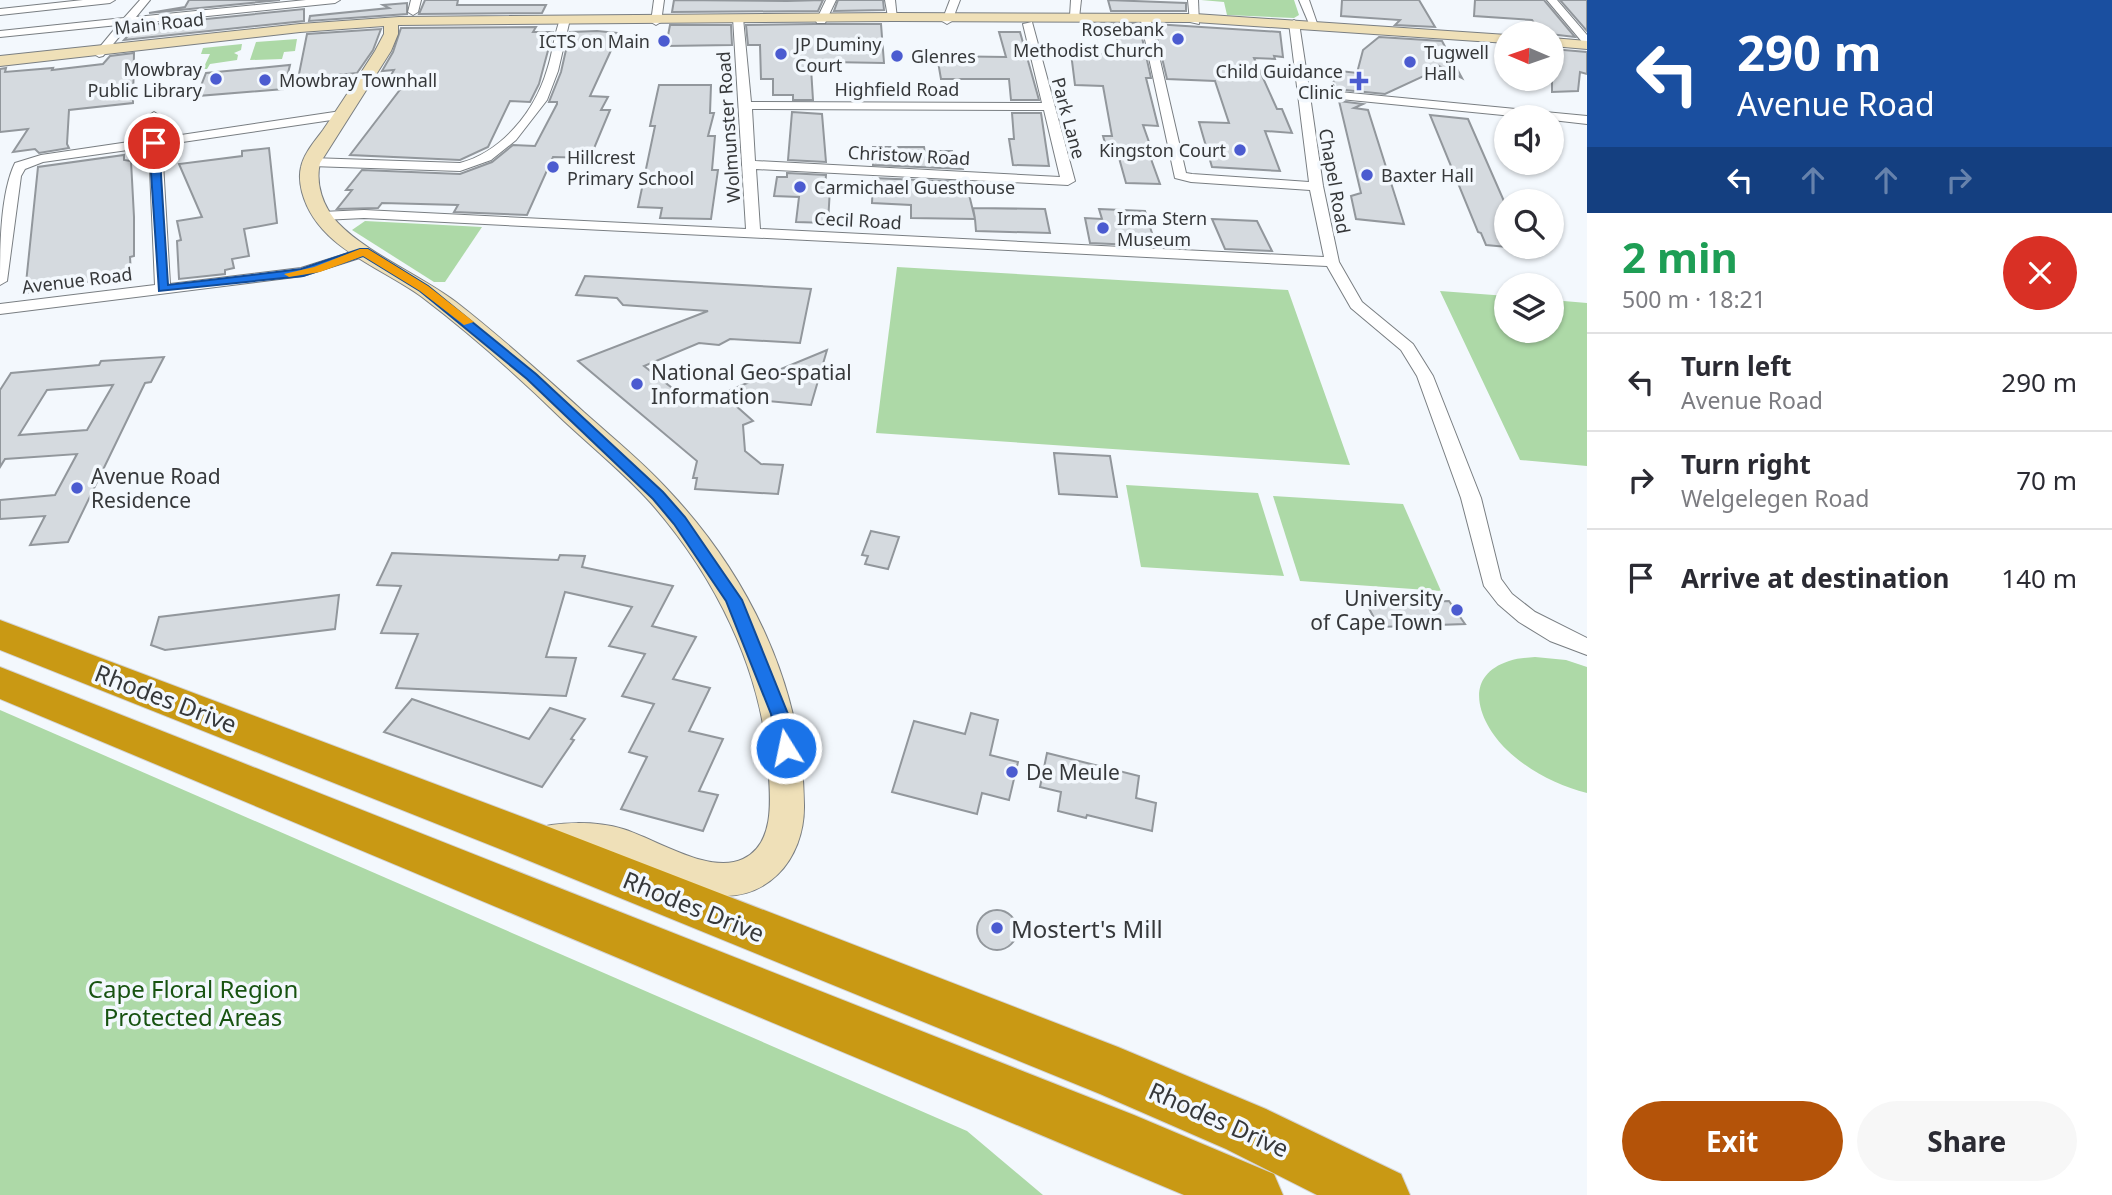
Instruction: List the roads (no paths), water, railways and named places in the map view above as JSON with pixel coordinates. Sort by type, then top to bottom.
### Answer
[{"type":"highway","name":"Rhodes Drive","points":[[0,635],[532,841],[1174,1097],[1295,1152],[1380,1195]]},
{"type":"highway","points":[[0,682],[1134,1144],[1252,1195]]},
{"type":"main road","points":[[369,6],[390,23],[391,34],[383,51],[311,162],[309,185],[313,199],[327,222],[364,252],[424,288],[479,331],[658,496],[680,521],[734,600],[780,714],[786,748],[787,820],[785,836],[777,851],[765,864],[739,877],[718,880],[608,841],[532,841]]},
{"type":"main road","name":"Main Road","points":[[822,19],[893,16],[948,19],[1075,16],[1314,24],[1494,38]]},
{"type":"main road","name":"Main Road","points":[[0,64],[390,23],[822,19],[1195,20]]},
{"type":"main road","points":[[1564,42],[1587,43]]},
{"type":"street","points":[[0,12],[110,0]]},
{"type":"street","points":[[101,52],[145,0]]},
{"type":"street","points":[[0,34],[335,0]]},
{"type":"street","points":[[413,12],[415,0]]},
{"type":"street","points":[[656,20],[659,0]]},
{"type":"street","points":[[822,19],[831,0]]},
{"type":"street","points":[[890,0],[893,16]]},
{"type":"street","points":[[948,19],[955,0]]},
{"type":"street","points":[[1075,16],[1076,0]]},
{"type":"street","points":[[1193,0],[1195,20]]},
{"type":"street","points":[[1304,0],[1314,24]]},
{"type":"street","points":[[1552,0],[1587,43]]},
{"type":"street","name":"Wolmunster Road","points":[[738,20],[753,234]]},
{"type":"street","points":[[311,162],[452,167],[473,163],[510,141],[547,89],[565,21]]},
{"type":"street","points":[[1146,21],[1180,175],[1191,178],[1316,186]]},
{"type":"street","name":"Chapel Road","points":[[1294,23],[1316,186],[1332,262],[1356,305],[1391,333],[1418,361],[1464,476],[1491,580],[1505,599],[1527,617],[1587,647]]},
{"type":"street","name":"Park Lane","points":[[1028,24],[1068,181]]},
{"type":"street","points":[[1302,92],[1587,120]]},
{"type":"street","name":"Highfield Road","points":[[746,105],[1047,107]]},
{"type":"street","points":[[154,116],[163,289]]},
{"type":"street","points":[[0,281],[5,214],[14,176],[20,166],[41,159],[341,116]]},
{"type":"street","name":"Christow Road","points":[[750,165],[1068,181]]},
{"type":"street","name":"Cecil Road","points":[[327,222],[382,216],[1332,262]]},
{"type":"street","name":"Avenue Road","points":[[0,309],[303,272],[364,252]]},
{"type":"place","name":"Rosebank Methodist Church","points":[[1178,39]]},
{"type":"place","name":"ICTS on Main","points":[[664,41]]},
{"type":"place","name":"JP Duminy Court","points":[[781,54]]},
{"type":"place","name":"Glenres","points":[[897,56]]},
{"type":"place","name":"Tugwell Hall","points":[[1410,62]]},
{"type":"place","name":"Mowbray Public Library","points":[[216,79]]},
{"type":"place","name":"Mowbray Townhall","points":[[265,80]]},
{"type":"place","name":"Child Guidance Clinic","points":[[1359,81]]},
{"type":"place","name":"Kingston Court","points":[[1240,150]]},
{"type":"place","name":"Hillcrest Primary School","points":[[553,167]]},
{"type":"place","name":"Baxter Hall","points":[[1367,175]]},
{"type":"place","name":"Carmichael Guesthouse","points":[[800,187]]},
{"type":"place","name":"Irma Stern Museum","points":[[1103,228]]},
{"type":"place","name":"National Geo-spatial Information","points":[[637,384]]},
{"type":"place","name":"Avenue Road Residence","points":[[77,488]]},
{"type":"place","name":"University of Cape Town","points":[[1457,610]]},
{"type":"place","name":"De Meule","points":[[1012,772]]},
{"type":"place","name":"Mostert's Mill","points":[[997,928]]},
{"type":"park label","name":"Cape Floral Region Protected Areas","points":[[193,1002]]}]
